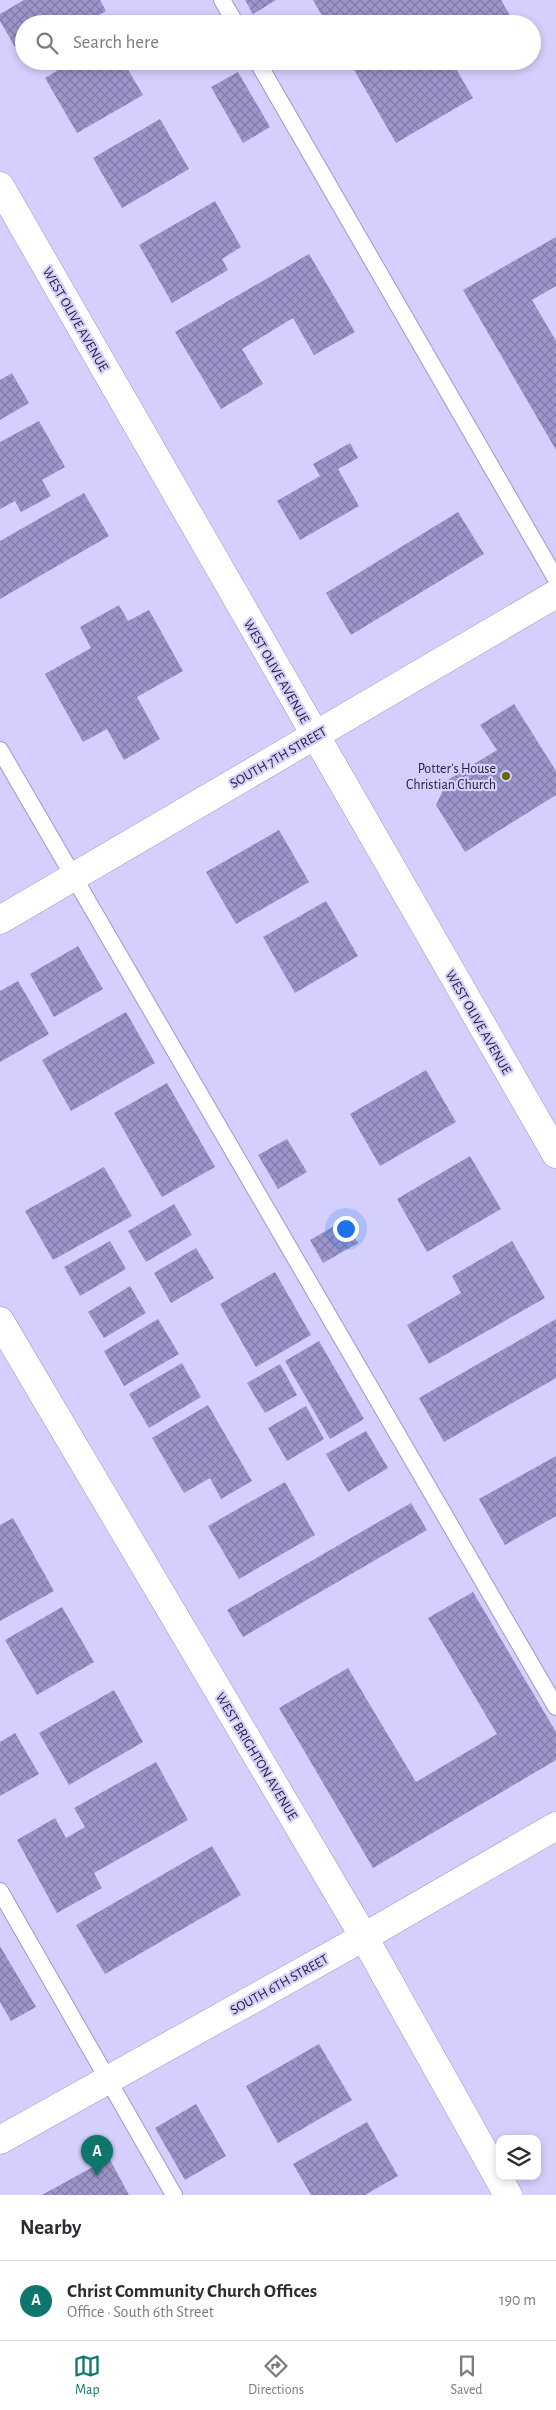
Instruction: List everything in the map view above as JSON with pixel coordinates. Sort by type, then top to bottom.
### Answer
[{"type":"street","name":"WEST OLIVE AVENUE","points":[[0,186],[556,1154]]},
{"type":"street","name":"SOUTH 7TH STREET","points":[[0,920],[556,594]]},
{"type":"street","name":"WEST BRIGHTON AVENUE","points":[[0,1321],[364,1937],[508,2195]]},
{"type":"street","name":"SOUTH 6TH STREET","points":[[0,2140],[364,1937],[556,1826]]},
{"type":"lane","points":[[222,0],[231,15]]},
{"type":"lane","points":[[262,70],[556,580]]},
{"type":"lane","points":[[0,750],[556,1707]]},
{"type":"lane","points":[[0,1891],[174,2195]]},
{"type":"building","points":[[24,0],[100,0],[106,11],[99,15],[15,15],[15,47],[0,21],[0,14]]},
{"type":"building","points":[[245,0],[276,0],[253,14]]},
{"type":"building","points":[[313,0],[501,0],[510,15],[322,15]]},
{"type":"building","points":[[58,70],[128,70],[143,95],[77,133],[45,78]]},
{"type":"building","points":[[354,70],[457,70],[473,98],[396,143]]},
{"type":"building","points":[[238,72],[270,127],[243,143],[211,87]]},
{"type":"building","points":[[160,119],[189,169],[122,208],[93,158]]},
{"type":"building","points":[[215,201],[241,247],[222,259],[228,270],[172,303],[139,245]]},
{"type":"building","points":[[556,237],[556,286],[532,300],[556,341],[556,450],[463,290]]},
{"type":"building","points":[[309,254],[355,332],[314,355],[293,318],[242,349],[263,384],[221,409],[175,332]]},
{"type":"building","points":[[12,373],[29,403],[0,420],[0,380]]},
{"type":"building","points":[[39,421],[65,467],[42,480],[51,496],[21,512],[15,501],[0,509],[0,442]]},
{"type":"building","points":[[350,443],[358,458],[338,469],[359,506],[300,540],[277,501],[320,476],[313,464]]},
{"type":"building","points":[[84,493],[109,536],[0,599],[0,541]]},
{"type":"building","points":[[458,512],[484,554],[351,635],[326,593]]},
{"type":"building","points":[[119,605],[128,621],[149,610],[183,671],[137,697],[160,739],[124,760],[107,729],[83,742],[45,674],[91,648],[80,627]]},
{"type":"building","name":"Potter's House Christian Church","points":[[514,704],[556,771],[556,795],[465,852],[436,805],[448,780],[497,750],[480,725]]},
{"type":"building","points":[[279,830],[309,882],[236,924],[206,872]]},
{"type":"building","points":[[326,901],[358,956],[295,993],[263,937]]},
{"type":"building","points":[[78,946],[103,989],[54,1017],[30,974]]},
{"type":"building","points":[[18,981],[49,1034],[0,1062],[0,991]]},
{"type":"building","points":[[126,1012],[155,1063],[71,1111],[42,1060]]},
{"type":"building","points":[[426,1070],[456,1122],[380,1166],[350,1114]]},
{"type":"building","points":[[167,1083],[215,1167],[162,1197],[114,1113]]},
{"type":"building","points":[[287,1139],[307,1172],[278,1189],[258,1155]]},
{"type":"building","points":[[470,1156],[501,1209],[427,1252],[397,1199]]},
{"type":"building","points":[[104,1167],[132,1216],[53,1260],[25,1211]]},
{"type":"building","points":[[174,1204],[192,1235],[146,1262],[128,1231]]},
{"type":"building","points":[[345,1220],[358,1243],[323,1263],[310,1240]]},
{"type":"building","points":[[110,1241],[126,1269],[80,1296],[64,1267]]},
{"type":"building","points":[[512,1241],[545,1298],[429,1364],[407,1325],[461,1293],[452,1276]]},
{"type":"building","points":[[196,1248],[214,1278],[171,1303],[154,1273]]},
{"type":"building","points":[[275,1272],[311,1335],[256,1367],[220,1304]]},
{"type":"building","points":[[130,1286],[146,1313],[104,1338],[88,1312]]},
{"type":"building","points":[[158,1319],[179,1354],[124,1386],[104,1351]]},
{"type":"building","points":[[556,1319],[556,1378],[444,1442],[419,1398]]},
{"type":"building","points":[[319,1341],[364,1419],[330,1439],[285,1361]]},
{"type":"building","points":[[182,1363],[201,1397],[149,1428],[129,1394]]},
{"type":"building","points":[[280,1364],[297,1395],[265,1413],[247,1383]]},
{"type":"building","points":[[208,1405],[252,1481],[221,1499],[210,1478],[184,1493],[152,1438]]},
{"type":"building","points":[[306,1406],[324,1439],[287,1461],[268,1428]]},
{"type":"building","points":[[366,1431],[388,1468],[348,1492],[326,1454]]},
{"type":"building","points":[[556,1456],[556,1516],[505,1545],[479,1499]]},
{"type":"building","points":[[285,1482],[315,1535],[239,1579],[208,1526]]},
{"type":"building","points":[[411,1503],[427,1530],[243,1637],[227,1610]]},
{"type":"building","points":[[13,1518],[54,1591],[0,1621],[0,1525]]},
{"type":"building","points":[[473,1592],[556,1732],[556,1760],[373,1868],[279,1708],[348,1668],[416,1782],[497,1734],[428,1618]]},
{"type":"building","points":[[62,1607],[94,1662],[37,1695],[5,1640]]},
{"type":"building","points":[[114,1690],[143,1742],[69,1785],[39,1733]]},
{"type":"building","points":[[15,1733],[39,1774],[0,1796],[0,1742]]},
{"type":"building","points":[[156,1762],[188,1820],[94,1873],[102,1888],[57,1913],[17,1840],[55,1818],[66,1838],[85,1827],[74,1808]]},
{"type":"building","points":[[212,1846],[241,1895],[105,1974],[76,1925]]},
{"type":"building","points":[[0,1946],[36,2007],[11,2021],[0,2002]]},
{"type":"building","points":[[319,2044],[352,2100],[278,2143],[246,2086]]},
{"type":"building","points":[[196,2104],[226,2156],[185,2180],[155,2128]]},
{"type":"building","points":[[367,2122],[398,2176],[365,2195],[311,2195],[293,2164]]},
{"type":"building","points":[[109,2158],[129,2195],[42,2195]]},
{"type":"place","name":"Potter's House Christian Church","points":[[506,776]]},
{"type":"place","name":"Christ Community Church Offices","points":[[97,2176]]}]
